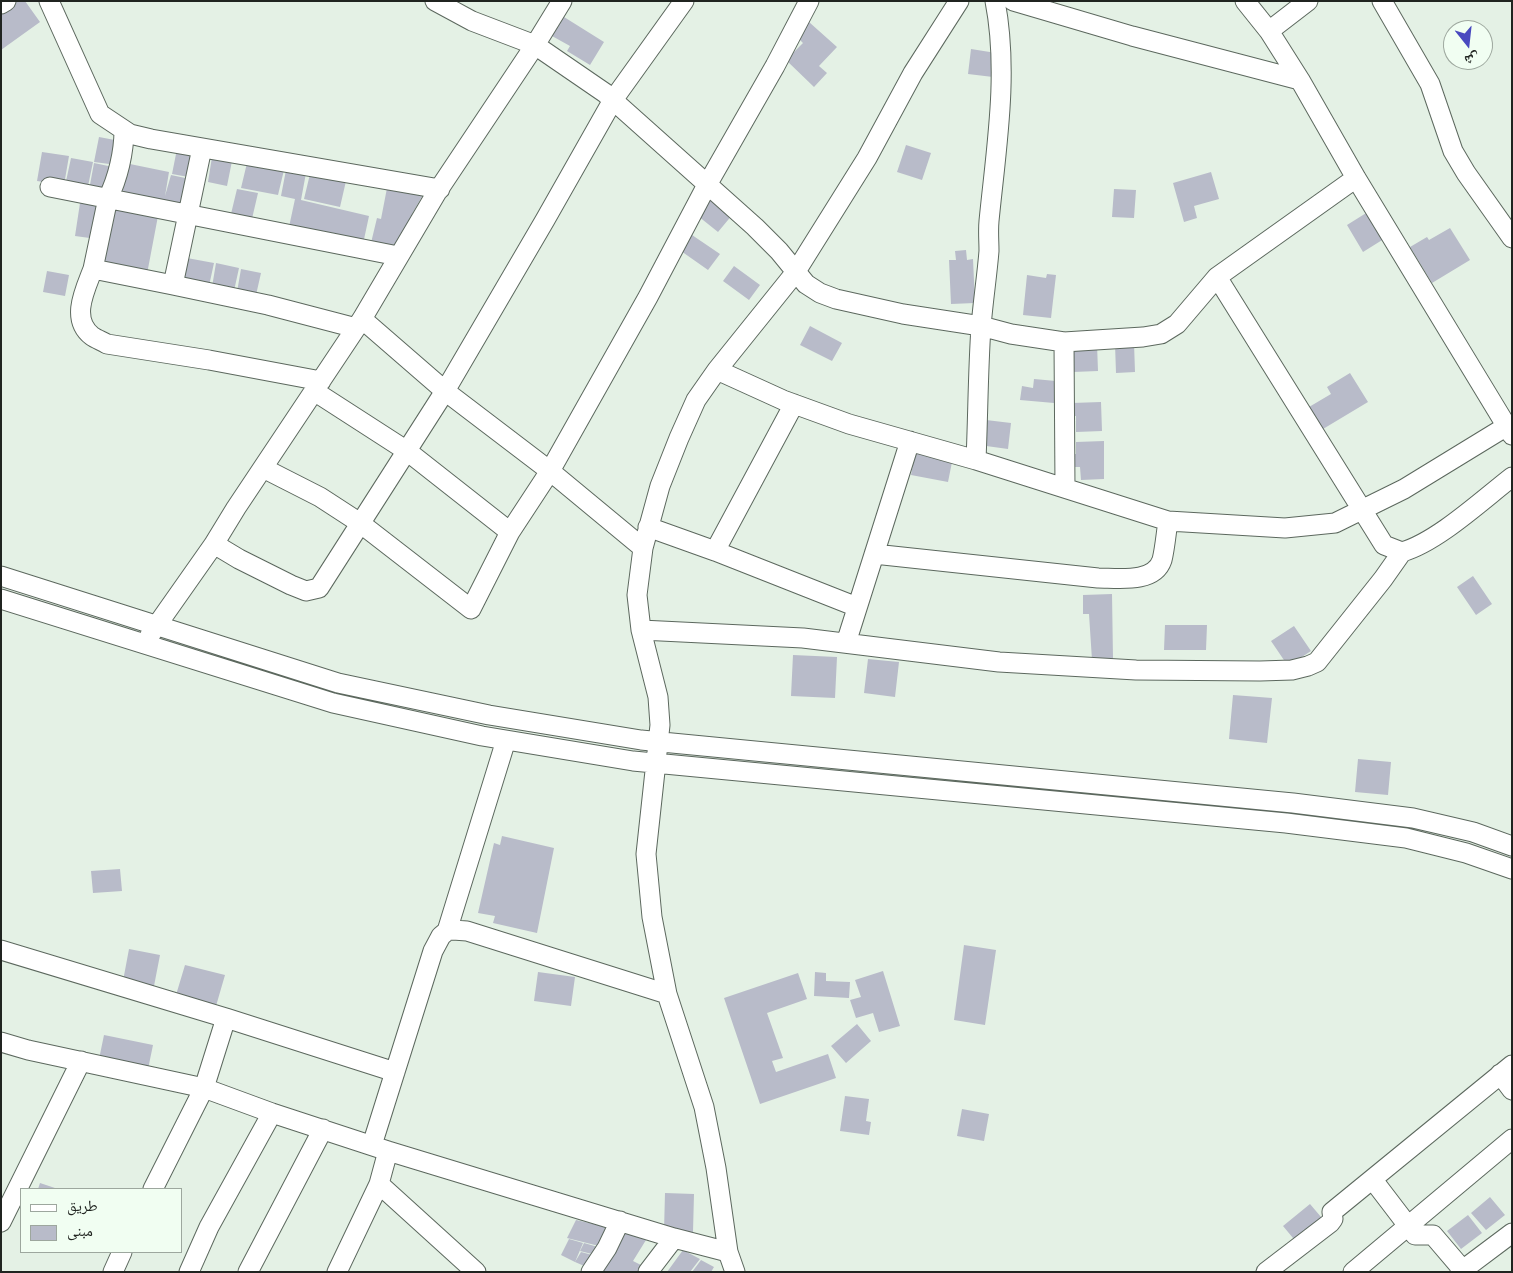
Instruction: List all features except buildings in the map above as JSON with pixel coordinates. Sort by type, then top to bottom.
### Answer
[{"type":"street","points":[[1,4],[6,1]]},
{"type":"street","points":[[49,1],[100,114],[130,134],[440,189]]},
{"type":"street","points":[[435,1],[472,21],[536,45],[613,100],[755,227],[779,251],[806,284],[820,293],[836,299],[903,314],[981,326],[1011,334],[1064,342],[1143,337],[1160,334],[1177,324],[1217,277],[1356,178]]},
{"type":"street","points":[[144,644],[214,544],[359,323],[440,189],[486,117],[536,45],[562,1]]},
{"type":"street","points":[[214,544],[290,585],[306,591],[319,588],[445,391],[613,100],[684,1]]},
{"type":"street","points":[[263,468],[320,497],[360,524],[471,609],[510,532],[550,470],[648,297],[707,184],[775,66],[809,1]]},
{"type":"street","points":[[734,1272],[728,1252],[716,1168],[704,1107],[667,994],[652,917],[646,854],[660,725],[658,696],[641,630],[637,595],[643,548],[660,486],[696,400],[717,370],[796,273],[867,158],[913,73],[959,1]]},
{"type":"street","points":[[976,460],[981,326],[989,249],[989,223],[997,158],[1001,48],[995,1]]},
{"type":"street","points":[[1013,1],[1132,36],[1300,80]]},
{"type":"street","points":[[717,370],[794,404],[850,424],[976,460],[1168,521],[1285,528],[1335,524],[1404,489],[1510,430],[1356,178],[1300,80],[1269,31],[1244,1]]},
{"type":"street","points":[[1269,31],[1308,1]]},
{"type":"street","points":[[1382,1],[1430,84],[1453,151],[1466,173],[1512,238]]},
{"type":"street","points":[[124,130],[124,142],[108,198],[93,269],[80,302],[85,328],[92,336],[107,344],[209,360],[317,386],[407,450],[510,532]]},
{"type":"street","points":[[172,285],[202,148]]},
{"type":"street","points":[[50,187],[398,256]]},
{"type":"street","points":[[93,269],[359,323],[550,470],[643,548]]},
{"type":"street","points":[[1217,277],[1384,545],[1402,552]]},
{"type":"street","points":[[1064,342],[1065,488]]},
{"type":"street","points":[[715,551],[794,404]]},
{"type":"street","points":[[846,643],[910,441]]},
{"type":"street","points":[[641,630],[803,638],[999,662],[1136,670],[1292,670],[1317,662],[1402,552],[1421,545],[1512,477]]},
{"type":"street","points":[[874,554],[1098,578],[1134,578],[1150,574],[1158,568],[1162,560],[1168,521]]},
{"type":"street","points":[[648,527],[715,551],[857,608]]},
{"type":"street","points":[[1,576],[338,684],[489,715],[658,742],[1330,807],[1444,824],[1512,846]]},
{"type":"street","points":[[1,599],[333,703],[506,740],[656,763],[1286,823],[1414,840],[1458,850],[1512,869]]},
{"type":"street","points":[[447,931],[506,740]]},
{"type":"street","points":[[338,1272],[379,1184],[380,1148],[395,1072],[433,951],[441,936],[447,931],[467,931],[667,994]]},
{"type":"street","points":[[1,950],[226,1018],[395,1072]]},
{"type":"street","points":[[154,1188],[204,1088],[226,1018]]},
{"type":"street","points":[[1,1042],[28,1050],[204,1088],[272,1114],[380,1148],[674,1238],[728,1252]]},
{"type":"street","points":[[1,1222],[81,1061]]},
{"type":"street","points":[[1266,1272],[1330,1223],[1333,1219],[1332,1212],[1506,1069],[1512,1090]]},
{"type":"street","points":[[188,1272],[209,1228],[272,1114]]},
{"type":"street","points":[[248,1272],[323,1129]]},
{"type":"street","points":[[1352,1272],[1512,1139]]},
{"type":"street","points":[[1373,1180],[1415,1235],[1433,1235],[1461,1271],[1512,1233]]},
{"type":"street","points":[[379,1184],[476,1272]]},
{"type":"street","points":[[591,1272],[607,1248],[620,1220]]},
{"type":"street","points":[[648,1272],[674,1238]]},
{"type":"street","points":[[113,1272],[122,1253]]}]
